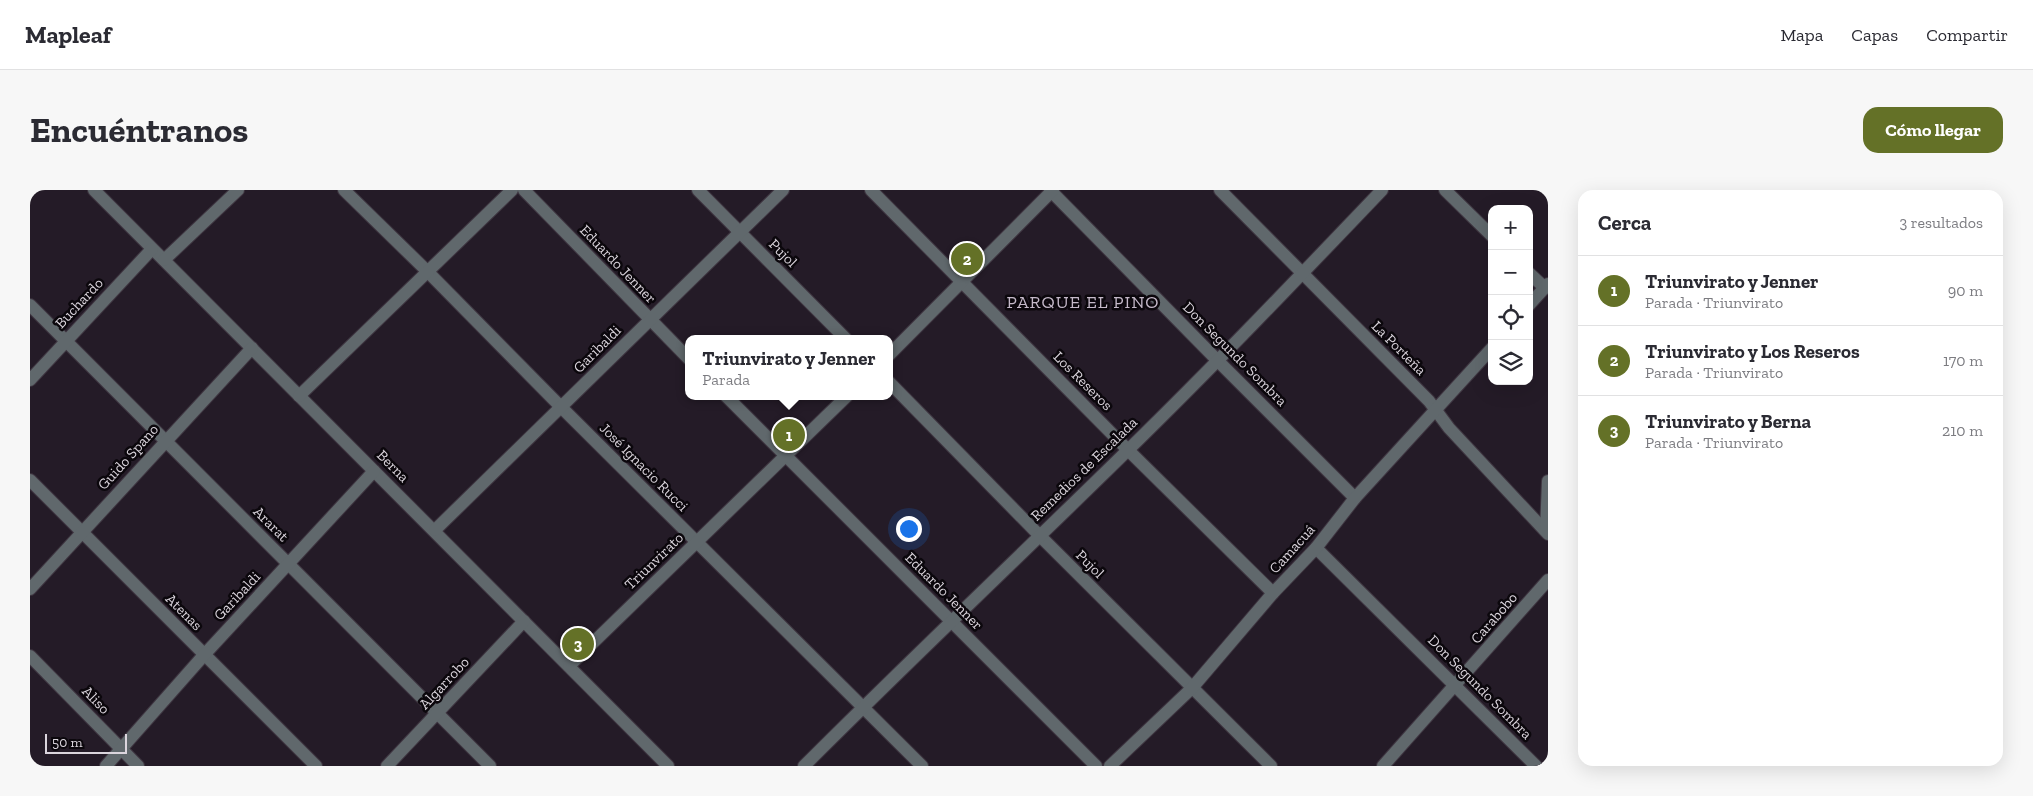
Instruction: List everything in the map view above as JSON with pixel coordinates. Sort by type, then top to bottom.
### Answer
[{"type":"street","name":"Berna","points":[[94,190],[435,530],[668,766]]},
{"type":"street","points":[[164,260],[238,190]]},
{"type":"street","name":"José Ignacio Rucci","points":[[344,190],[427,270],[561,407],[922,766]]},
{"type":"street","points":[[299,396],[427,270],[512,190]]},
{"type":"street","name":"Eduardo Jenner","points":[[524,190],[685,356]]},
{"type":"street","name":"Pujol","points":[[698,190],[842,335]]},
{"type":"street","name":"Garibaldi","points":[[435,530],[782,190]]},
{"type":"street","name":"Los Reseros","points":[[871,190],[1128,450],[1273,593]]},
{"type":"street","name":"La Porteña","points":[[1220,190],[1429,401],[1449,428],[1547,533]]},
{"type":"street","name":"Remedios de Escalada","points":[[804,766],[1128,450],[1303,274],[1382,190]]},
{"type":"street","points":[[1445,190],[1488,232]]},
{"type":"street","points":[[893,351],[1052,191]]},
{"type":"street","name":"Don Segundo Sombra","points":[[1052,191],[1217,360],[1356,498]]},
{"type":"street","name":"Buchardo","points":[[30,380],[152,249]]},
{"type":"street","points":[[1533,276],[1546,286],[1533,301]]},
{"type":"street","name":"Ararat","points":[[30,305],[490,766]]},
{"type":"street","name":"Guido Spano","points":[[30,590],[252,348]]},
{"type":"street","name":"Camacuá","points":[[1110,766],[1192,688],[1273,593],[1316,548],[1356,498],[1488,352]]},
{"type":"street","name":"Pujol","points":[[893,386],[1040,536],[1271,766]]},
{"type":"street","name":"Eduardo Jenner","points":[[730,400],[1096,766]]},
{"type":"street","name":"Triunvirato","points":[[570,666],[843,400]]},
{"type":"street","name":"Garibaldi","points":[[106,766],[204,655],[374,471]]},
{"type":"street","name":"Atenas","points":[[30,480],[316,766]]},
{"type":"street","points":[[1547,533],[1548,481]]},
{"type":"street","name":"Don Segundo Sombra","points":[[1316,548],[1536,766]]},
{"type":"street","name":"Carabobo","points":[[1383,766],[1548,580]]},
{"type":"street","name":"Algarrobo","points":[[387,766],[524,621]]},
{"type":"street","name":"Aliso","points":[[30,656],[138,766]]},
{"type":"place","name":"Triunvirato y Los Reseros","points":[[967,259]]},
{"type":"place","name":"Triunvirato y Jenner","points":[[789,435]]},
{"type":"place","name":"Triunvirato y Berna","points":[[578,644]]},
{"type":"district","name":"PARQUE EL PINO","points":[[1083,302]]}]
